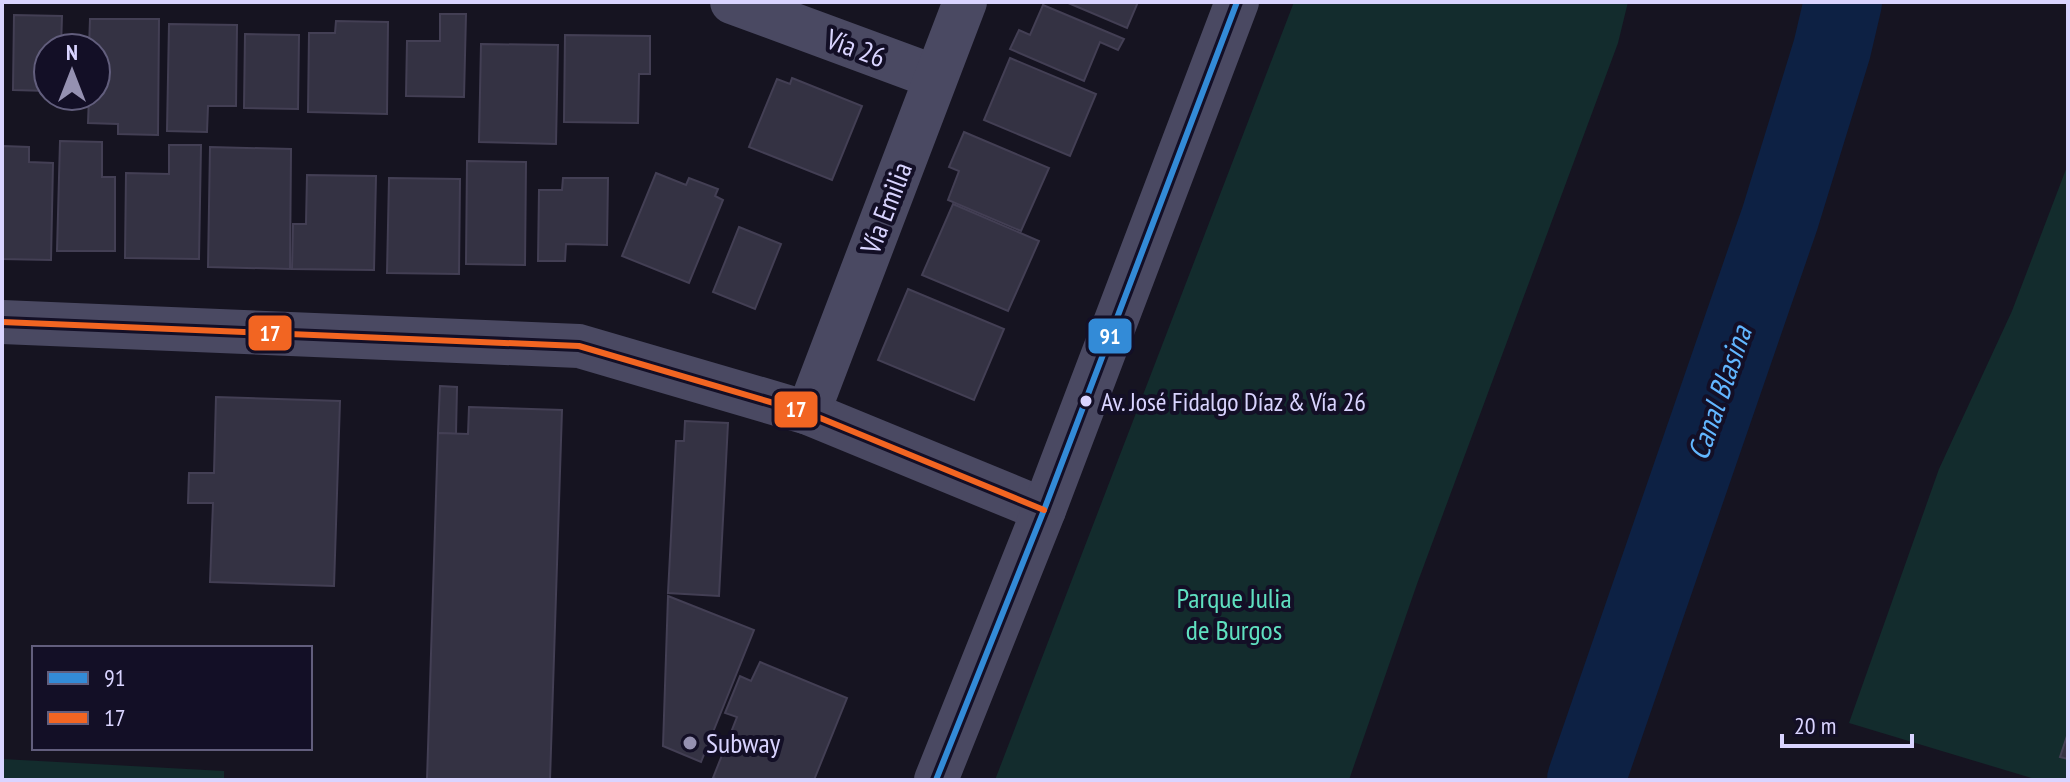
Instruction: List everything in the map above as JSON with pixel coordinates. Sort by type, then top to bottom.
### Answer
[{"type":"street","name":"Vía 26","points":[[732,2],[935,77]]},
{"type":"street","name":"Vía Emilia","points":[[808,413],[965,2]]},
{"type":"street","points":[[936,780],[1044,510],[1237,2]]},
{"type":"street","points":[[2,322],[579,346],[808,413],[1044,510]]},
{"type":"green space","name":"Parque Julia de Burgos","points":[[1294,2],[1628,2],[1618,43],[1417,584],[1349,780],[995,780]]},
{"type":"green space","points":[[2068,164],[2068,780],[2038,780],[1849,723],[1939,469],[2012,311]]},
{"type":"green space","points":[[2,759],[224,771],[224,780],[2,780]]},
{"type":"building","points":[[1066,2],[1138,2],[1127,28]]},
{"type":"building","points":[[1043,5],[1124,39],[1118,50],[1100,42],[1084,81],[1010,49],[1019,30],[1030,35]]},
{"type":"building","points":[[440,14],[466,14],[464,97],[406,96],[407,41],[440,41]]},
{"type":"building","points":[[14,15],[62,16],[62,32],[32,32],[32,91],[13,90]]},
{"type":"building","points":[[90,19],[159,19],[158,135],[118,134],[118,124],[88,123],[88,112],[112,112],[112,32],[90,32]]},
{"type":"building","points":[[336,21],[388,22],[387,114],[308,112],[309,33],[335,33]]},
{"type":"building","points":[[169,24],[237,25],[236,106],[208,106],[207,132],[167,131]]},
{"type":"building","points":[[245,34],[299,35],[298,109],[244,108]]},
{"type":"building","points":[[565,35],[650,36],[650,74],[639,74],[638,123],[564,122]]},
{"type":"building","points":[[481,44],[558,45],[556,144],[479,142]]},
{"type":"building","points":[[1010,58],[1096,94],[1070,156],[984,120]]},
{"type":"building","points":[[792,78],[862,106],[832,180],[749,147],[777,79],[790,84]]},
{"type":"building","points":[[964,132],[1049,168],[1021,231],[948,200],[959,171],[949,167]]},
{"type":"building","points":[[60,141],[102,142],[102,177],[115,177],[115,251],[57,251]]},
{"type":"building","points":[[169,145],[201,145],[199,259],[125,258],[126,173],[169,174]]},
{"type":"building","points":[[3,146],[29,147],[29,162],[53,163],[51,260],[2,259]]},
{"type":"building","points":[[210,147],[291,149],[290,269],[208,267]]},
{"type":"building","points":[[467,161],[526,162],[525,265],[466,264]]},
{"type":"building","points":[[656,173],[686,185],[689,178],[718,189],[715,196],[723,200],[689,283],[622,256]]},
{"type":"building","points":[[307,175],[376,176],[374,270],[292,269],[293,224],[306,224]]},
{"type":"building","points":[[389,178],[460,179],[459,274],[387,273]]},
{"type":"building","points":[[563,178],[608,178],[607,245],[566,244],[565,261],[538,261],[539,190],[562,190]]},
{"type":"building","points":[[953,204],[1039,241],[1008,311],[922,275]]},
{"type":"building","points":[[739,227],[781,244],[755,309],[713,292]]},
{"type":"building","points":[[908,289],[1004,329],[974,400],[878,360]]},
{"type":"building","points":[[440,386],[457,387],[456,434],[438,433]]},
{"type":"building","points":[[216,397],[340,401],[334,586],[210,582],[213,503],[188,503],[189,473],[214,473]]},
{"type":"building","points":[[469,407],[562,410],[550,780],[427,780],[438,433],[468,434]]},
{"type":"building","points":[[685,421],[728,423],[719,596],[668,593],[676,441],[684,441]]},
{"type":"building","points":[[668,596],[754,630],[701,762],[663,746]]},
{"type":"building","points":[[760,662],[847,698],[814,780],[713,778],[737,717],[725,713],[740,676],[751,681]]},
{"type":"building","points":[[2068,733],[2068,759],[2060,757]]},
{"type":"waterway","name":"Canal Blasina","points":[[1586,780],[1780,218],[1832,49],[1843,2]]},
{"type":"transit line","name":"91","points":[[936,780],[1044,510],[1237,2]]},
{"type":"transit line","name":"17","points":[[2,322],[579,346],[808,413],[1044,510]]},
{"type":"place","name":"Av. José Fidalgo Díaz & Vía 26","points":[[1086,401]]},
{"type":"place","name":"Subway","points":[[690,743]]}]
